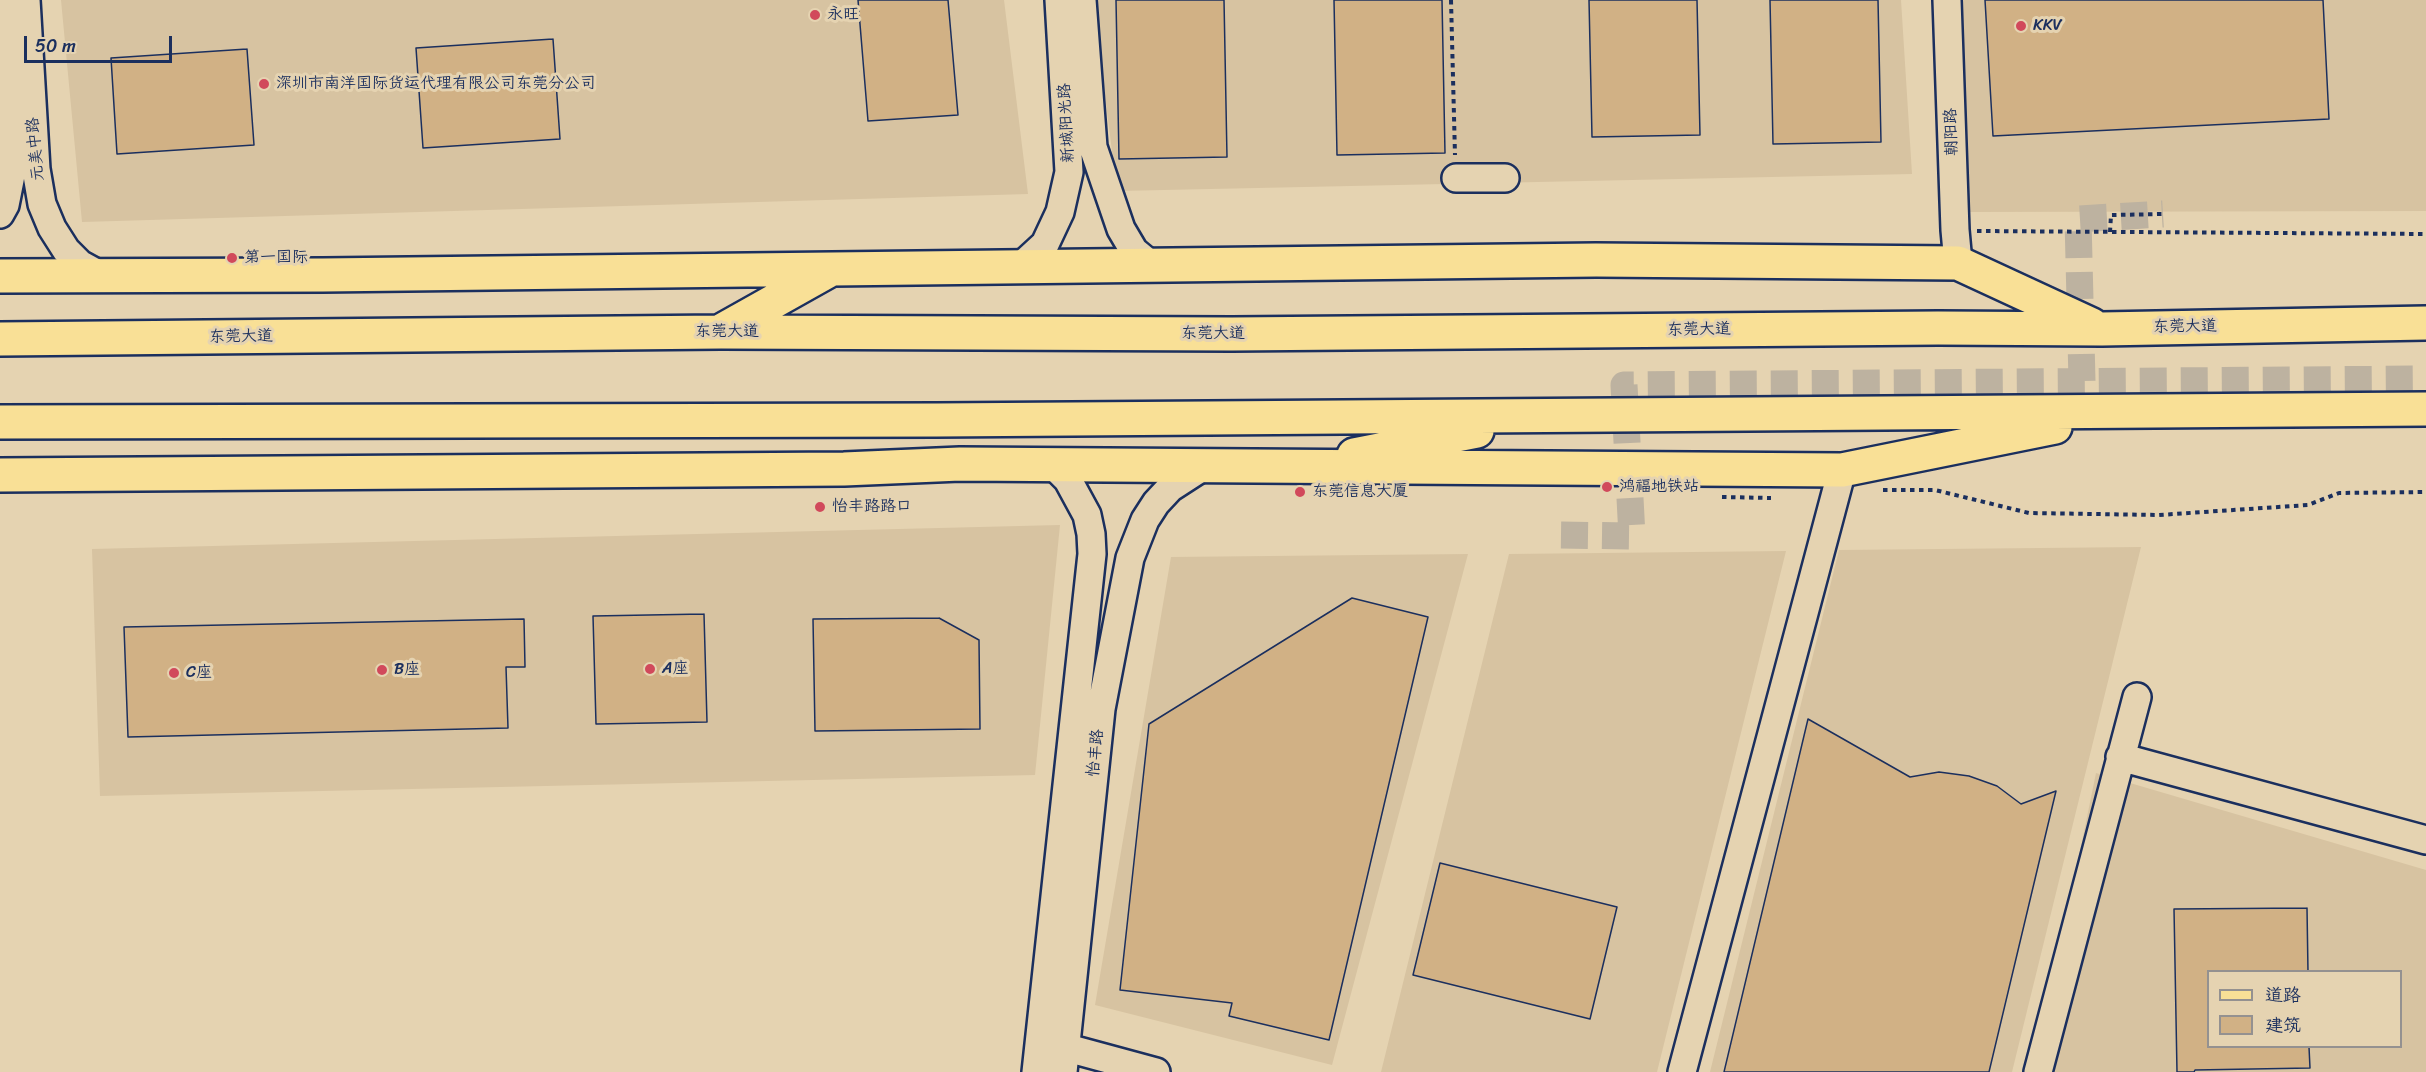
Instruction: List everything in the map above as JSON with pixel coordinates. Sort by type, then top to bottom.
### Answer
[{"type":"main road","points":[[0,276],[335,275],[1589,260],[1958,263],[2102,329]]},
{"type":"main road","points":[[721,332],[832,269]]},
{"type":"main road","name":"东莞大道","points":[[0,339],[721,332],[1232,334],[1926,328],[2102,329],[2425,323]]},
{"type":"main road","points":[[0,422],[925,420],[2418,411]]},
{"type":"main road","points":[[0,475],[832,469],[960,464],[1842,471],[2127,412]]},
{"type":"main road","points":[[1293,468],[1418,441],[1565,415]]},
{"type":"street","name":"元美中路","points":[[0,214],[5,204],[11,175],[1,0]]},
{"type":"street","name":"元美中路","points":[[26,0],[36,169],[42,204],[52,228],[66,250],[80,264],[99,275]]},
{"type":"street","name":"新城阳光路","points":[[1020,267],[1045,244],[1060,212],[1070,172],[1059,0]]},
{"type":"street","name":"新城阳光路","points":[[1082,0],[1093,147],[1121,229],[1134,251],[1151,266]]},
{"type":"street","name":"朝阳路","points":[[1947,0],[1958,263]]},
{"type":"street","points":[[1456,178],[1505,178]]},
{"type":"street","name":"怡丰路","points":[[1036,1072],[1092,554],[1087,515],[1068,480],[1054,466]]},
{"type":"street","name":"怡丰路","points":[[1064,1060],[1101,709],[1130,558],[1145,520],[1156,503],[1170,488],[1204,466]]},
{"type":"street","points":[[1682,1072],[1842,471]]},
{"type":"street","points":[[2038,1072],[2137,697]]},
{"type":"street","points":[[2120,757],[2426,840]]},
{"type":"street","points":[[1039,1040],[1064,1060],[1156,1072]]},
{"type":"path","points":[[1451,0],[1456,178]]},
{"type":"path","points":[[2110,232],[2111,215],[2163,214]]},
{"type":"path","points":[[1955,230],[2426,234]]},
{"type":"path","points":[[1879,490],[1935,490],[2030,513],[2159,515],[2308,505],[2339,493],[2426,492]]},
{"type":"path","points":[[1718,497],[1773,498]]},
{"type":"shaded area","points":[[61,0],[1004,0],[1028,194],[82,222]]},
{"type":"shaded area","points":[[1093,0],[1901,0],[1912,174],[1117,191]]},
{"type":"shaded area","points":[[1962,0],[2426,0],[2426,211],[1968,212]]},
{"type":"shaded area","points":[[1060,525],[1035,775],[100,796],[92,549]]},
{"type":"shaded area","points":[[2141,547],[2012,1072],[1710,1072],[1839,550]]},
{"type":"shaded area","points":[[1786,551],[1657,1072],[1381,1072],[1509,554]]},
{"type":"shaded area","points":[[1468,554],[1332,1065],[1095,1005],[1171,557]]},
{"type":"shaded area","points":[[2096,773],[2426,870],[2426,1072],[2035,1072]]},
{"type":"building","points":[[858,0],[948,0],[958,115],[868,121]]},
{"type":"building","points":[[1116,0],[1224,0],[1227,157],[1119,159]]},
{"type":"building","points":[[1334,0],[1442,0],[1445,153],[1337,155]]},
{"type":"building","points":[[1589,0],[1697,0],[1700,135],[1592,137]]},
{"type":"building","points":[[1770,0],[1878,0],[1881,142],[1773,144]]},
{"type":"building","points":[[1985,0],[2323,0],[2329,119],[1993,136]]},
{"type":"building","points":[[553,39],[560,139],[423,148],[416,48]]},
{"type":"building","points":[[247,49],[254,145],[117,154],[111,58]]},
{"type":"building","points":[[1352,598],[1428,617],[1329,1040],[1229,1016],[1232,1003],[1120,990],[1149,724]]},
{"type":"building","name":"A座","points":[[704,614],[707,722],[596,724],[593,616]]},
{"type":"building","points":[[939,618],[979,640],[980,729],[815,731],[813,619]]},
{"type":"building","points":[[524,619],[525,667],[506,667],[508,728],[128,737],[124,627]]},
{"type":"building","points":[[1808,719],[1910,777],[1939,772],[1969,776],[1997,786],[2021,804],[2056,791],[1989,1072],[1724,1072]]},
{"type":"building","points":[[1440,863],[1617,907],[1590,1019],[1413,975]]},
{"type":"building","points":[[2307,908],[2308,970],[2207,970],[2207,1048],[2309,1048],[2310,1068],[2177,1072],[2174,909]]},
{"type":"tunnel","points":[[2082,381],[2078,219],[2163,214]]},
{"type":"tunnel","points":[[1561,535],[1632,536],[1624,385],[2426,379]]},
{"type":"place","name":"永旺","points":[[815,15]]},
{"type":"place","name":"KKV","points":[[2021,26]]},
{"type":"place","name":"深圳市南洋国际货运代理有限公司东莞分公司","points":[[264,84]]},
{"type":"place","name":"第一国际","points":[[232,258]]},
{"type":"place","name":"鸿福地铁站","points":[[1607,487]]},
{"type":"place","name":"东莞信息大厦","points":[[1300,492]]},
{"type":"place","name":"怡丰路路口","points":[[820,507]]},
{"type":"place","name":"A座","points":[[650,669]]},
{"type":"place","name":"B座","points":[[382,670]]},
{"type":"place","name":"C座","points":[[174,673]]}]
